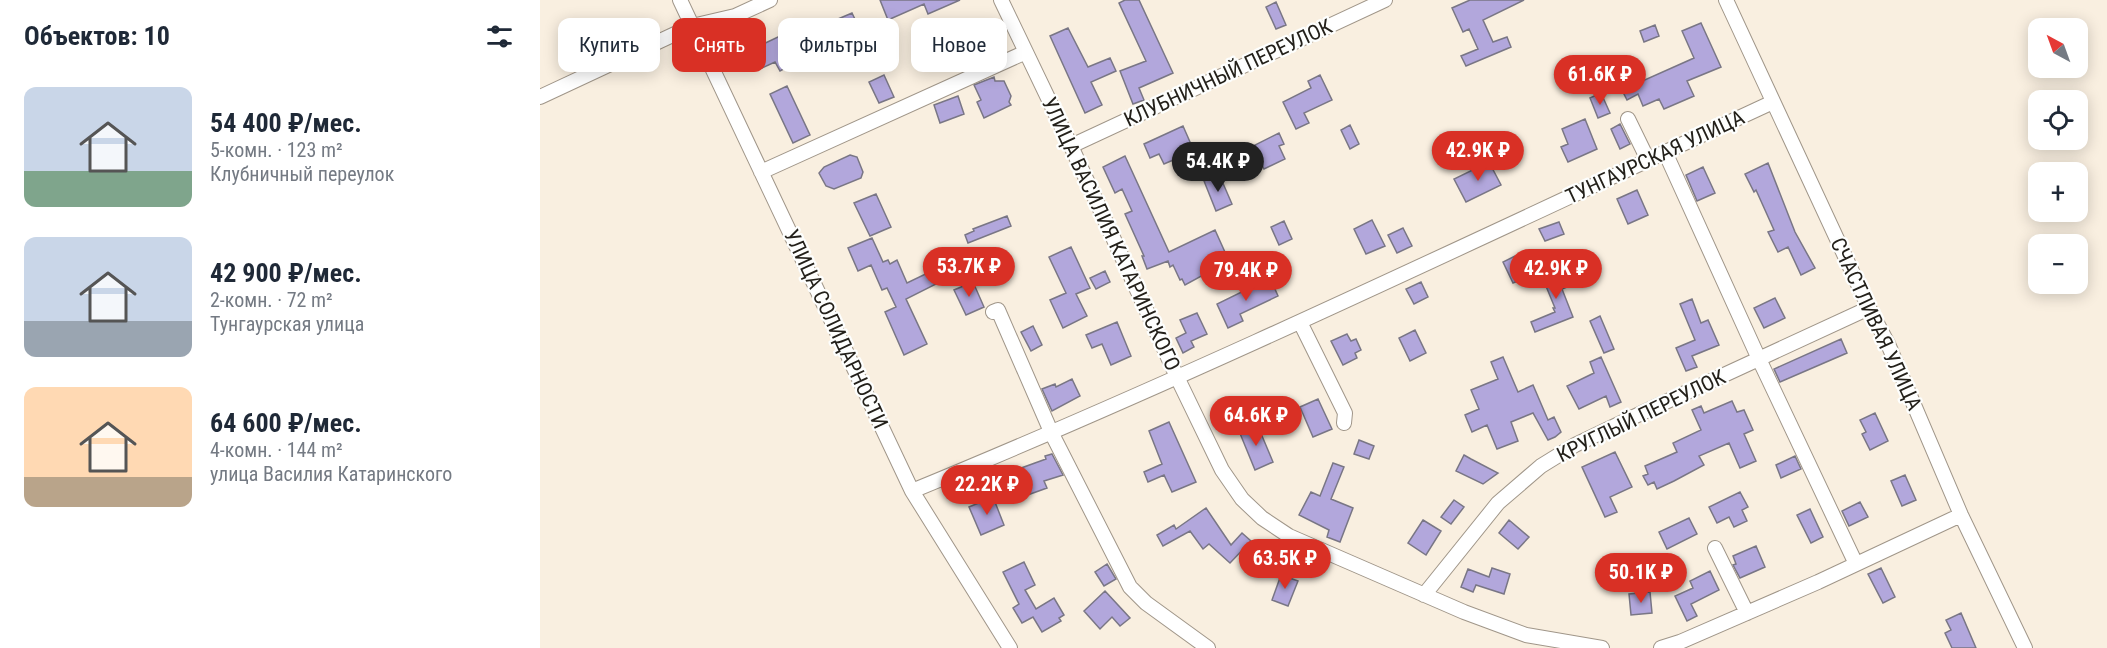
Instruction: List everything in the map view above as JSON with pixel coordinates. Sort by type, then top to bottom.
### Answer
[{"type":"street","name":"УЛИЦА СОЛИДАРНОСТИ","points":[[680,0],[688,18]]},
{"type":"street","points":[[726,18],[770,0]]},
{"type":"street","name":"УЛИЦА ВАСИЛИЯ КАТАРИНСКОГО","points":[[1001,0],[1178,379],[1222,470],[1242,499],[1262,518],[1289,536],[1424,595],[1526,635],[1602,648]]},
{"type":"street","name":"КЛУБНИЧНЫЙ ПЕРЕУЛОК","points":[[1071,146],[1385,0]]},
{"type":"street","name":"СЧАСТЛИВАЯ УЛИЦА","points":[[1726,0],[1887,344],[1961,515],[2025,648]]},
{"type":"street","points":[[540,97],[672,35]]},
{"type":"street","points":[[761,172],[1026,52]]},
{"type":"street","name":"УЛИЦА СОЛИДАРНОСТИ","points":[[714,72],[912,491],[1010,648]]},
{"type":"street","name":"ТУНГАУРСКАЯ УЛИЦА","points":[[912,491],[1178,379],[1773,102]]},
{"type":"street","points":[[1628,118],[1648,160]]},
{"type":"street","points":[[1665,152],[1856,564]]},
{"type":"street","name":"КРУГЛЫЙ ПЕРЕУЛОК","points":[[1424,595],[1498,502],[1541,466],[1575,446],[1869,308]]},
{"type":"street","points":[[993,312],[998,310],[1052,434],[1130,587],[1146,603],[1208,648]]},
{"type":"street","points":[[1300,322],[1345,413],[1344,423]]},
{"type":"street","points":[[1661,648],[1747,613],[1961,515]]},
{"type":"street","points":[[1715,548],[1747,613]]},
{"type":"building","points":[[880,0],[960,0],[928,14],[924,4],[892,18],[887,18]]},
{"type":"building","points":[[1125,0],[1139,0],[1173,73],[1139,88],[1144,100],[1133,104],[1120,71],[1146,61],[1119,3]]},
{"type":"building","points":[[1470,0],[1524,0],[1483,20],[1493,42],[1507,37],[1511,47],[1466,66],[1461,56],[1478,49],[1469,29],[1463,32],[1452,8]]},
{"type":"building","points":[[1276,2],[1286,25],[1276,29],[1266,7]]},
{"type":"building","points":[[852,13],[854,18],[840,18]]},
{"type":"building","points":[[1701,23],[1721,67],[1687,81],[1694,96],[1664,109],[1659,99],[1643,106],[1638,94],[1627,100],[1622,90],[1694,58],[1682,31]]},
{"type":"building","points":[[1655,25],[1659,36],[1644,42],[1640,31]]},
{"type":"building","points":[[1068,28],[1088,67],[1110,58],[1116,71],[1091,82],[1102,105],[1085,113],[1050,36]]},
{"type":"building","points":[[778,37],[778,67],[775,62],[766,66],[766,43]]},
{"type":"building","points":[[884,75],[894,97],[879,103],[869,82]]},
{"type":"building","points":[[1320,75],[1332,100],[1304,113],[1309,123],[1296,129],[1283,102],[1311,88],[1308,81]]},
{"type":"building","points":[[994,77],[995,81],[1004,81],[1011,96],[1009,102],[1011,105],[984,118],[977,102],[981,100],[974,85]]},
{"type":"building","points":[[787,86],[810,135],[793,143],[770,94]]},
{"type":"building","points":[[1601,93],[1610,113],[1598,118],[1590,98]]},
{"type":"building","points":[[958,96],[964,114],[940,123],[934,105]]},
{"type":"building","points":[[1585,119],[1597,149],[1568,162],[1561,147],[1568,144],[1562,129]]},
{"type":"building","points":[[1620,124],[1630,144],[1620,149],[1611,129]]},
{"type":"building","points":[[1350,125],[1359,144],[1350,149],[1341,130]]},
{"type":"building","points":[[1183,126],[1194,151],[1164,164],[1159,154],[1150,158],[1144,144]]},
{"type":"building","points":[[1279,133],[1284,144],[1279,146],[1285,159],[1264,169],[1253,146]]},
{"type":"building","points":[[850,155],[857,157],[863,172],[861,178],[834,189],[826,186],[819,173],[824,167]]},
{"type":"building","points":[[1125,156],[1169,252],[1215,230],[1229,261],[1185,285],[1173,265],[1170,267],[1168,261],[1147,269],[1142,256],[1144,256],[1125,214],[1132,211],[1122,189],[1115,193],[1103,167]]},
{"type":"building","points":[[1489,162],[1501,185],[1466,202],[1454,179]]},
{"type":"building","points":[[1768,163],[1795,232],[1815,268],[1801,275],[1788,247],[1778,252],[1768,232],[1774,230],[1756,190],[1754,192],[1745,174]]},
{"type":"building","points":[[1703,167],[1715,193],[1697,201],[1686,175]]},
{"type":"building","points":[[1218,175],[1232,204],[1216,211],[1204,181]]},
{"type":"building","points":[[1637,190],[1648,215],[1628,224],[1617,199]]},
{"type":"building","points":[[876,194],[891,227],[870,236],[854,203]]},
{"type":"building","points":[[1007,216],[1011,226],[968,243],[965,235],[974,231],[973,229]]},
{"type":"building","points":[[1372,220],[1385,246],[1366,254],[1354,229]]},
{"type":"building","points":[[1284,221],[1292,239],[1279,245],[1271,227]]},
{"type":"building","points":[[1559,222],[1564,234],[1545,241],[1539,229]]},
{"type":"building","points":[[1403,228],[1412,246],[1397,253],[1388,235]]},
{"type":"building","points":[[872,238],[883,262],[888,260],[890,264],[897,260],[907,283],[938,268],[944,280],[906,299],[927,344],[904,355],[885,312],[896,307],[887,288],[882,290],[871,265],[858,271],[848,248]]},
{"type":"building","points":[[1071,247],[1090,288],[1076,294],[1087,316],[1063,328],[1050,300],[1066,293],[1049,257]]},
{"type":"building","points":[[1515,256],[1525,278],[1513,283],[1503,262]]},
{"type":"building","points":[[1568,268],[1574,284],[1562,289],[1573,317],[1535,332],[1531,322],[1555,312],[1543,279]]},
{"type":"building","points":[[1105,271],[1110,282],[1096,289],[1090,278]]},
{"type":"building","points":[[1270,278],[1278,296],[1240,314],[1243,321],[1228,328],[1217,304]]},
{"type":"building","points":[[973,282],[984,307],[966,315],[954,290]]},
{"type":"building","points":[[1421,282],[1428,297],[1414,304],[1406,289]]},
{"type":"building","points":[[1775,298],[1785,318],[1764,328],[1754,308]]},
{"type":"building","points":[[1692,299],[1701,323],[1708,320],[1719,345],[1692,356],[1697,367],[1686,371],[1676,348],[1695,340],[1680,304]]},
{"type":"building","points":[[1197,313],[1207,334],[1191,341],[1194,347],[1183,353],[1176,338],[1186,333],[1180,320]]},
{"type":"building","points":[[1600,316],[1614,349],[1604,353],[1590,321]]},
{"type":"building","points":[[1117,322],[1131,356],[1111,365],[1102,344],[1092,348],[1086,335]]},
{"type":"building","points":[[1033,326],[1042,345],[1031,351],[1021,332]]},
{"type":"building","points":[[1415,330],[1426,353],[1410,361],[1399,338]]},
{"type":"building","points":[[1347,334],[1351,341],[1356,339],[1361,350],[1355,353],[1357,358],[1343,365],[1331,341]]},
{"type":"building","points":[[1841,339],[1847,353],[1780,382],[1774,369]]},
{"type":"building","points":[[1503,357],[1518,392],[1533,385],[1548,420],[1554,417],[1561,432],[1555,437],[1548,440],[1533,413],[1511,422],[1518,441],[1497,449],[1487,425],[1472,432],[1465,415],[1479,409],[1471,390],[1498,379],[1491,362]]},
{"type":"building","points":[[1601,357],[1621,402],[1610,407],[1606,396],[1579,409],[1567,386],[1594,373],[1590,362]]},
{"type":"building","points":[[1072,379],[1080,396],[1052,411],[1042,389],[1055,384],[1056,387]]},
{"type":"building","points":[[1318,399],[1332,429],[1313,437],[1300,407]]},
{"type":"building","points":[[1732,401],[1737,412],[1744,410],[1753,430],[1744,434],[1756,461],[1740,468],[1729,443],[1699,456],[1704,465],[1674,481],[1657,489],[1654,482],[1648,485],[1643,476],[1648,474],[1645,466],[1677,452],[1673,443],[1701,430],[1692,410],[1701,406],[1704,413]]},
{"type":"building","points":[[1875,413],[1888,441],[1870,450],[1862,434],[1866,432],[1860,420]]},
{"type":"building","points":[[1169,422],[1196,482],[1172,492],[1164,475],[1148,482],[1144,472],[1162,464],[1149,431]]},
{"type":"building","points":[[1257,424],[1273,462],[1255,470],[1239,431]]},
{"type":"building","points":[[1359,440],[1374,446],[1369,459],[1354,454]]},
{"type":"building","points":[[1615,452],[1632,487],[1610,497],[1617,512],[1605,517],[1582,467]]},
{"type":"building","points":[[1052,454],[1063,475],[1044,481],[1047,488],[1022,497],[1013,471],[1046,459],[1045,456]]},
{"type":"building","points":[[1464,455],[1498,473],[1483,484],[1456,471]]},
{"type":"building","points":[[1795,456],[1801,469],[1781,478],[1776,465]]},
{"type":"building","points":[[1333,463],[1344,467],[1331,499],[1353,508],[1340,542],[1327,537],[1329,530],[1299,515],[1311,492],[1320,496]]},
{"type":"building","points":[[1905,475],[1916,500],[1902,506],[1891,481]]},
{"type":"building","points":[[1740,492],[1748,507],[1742,510],[1747,521],[1734,527],[1729,517],[1717,523],[1709,507]]},
{"type":"building","points":[[993,497],[1004,525],[981,535],[969,507]]},
{"type":"building","points":[[1454,500],[1464,507],[1451,524],[1441,517]]},
{"type":"building","points":[[1860,502],[1868,517],[1849,526],[1842,511]]},
{"type":"building","points":[[1206,508],[1231,545],[1242,533],[1251,541],[1230,563],[1209,544],[1203,549],[1190,531],[1163,546],[1157,535],[1174,525],[1176,529]]},
{"type":"building","points":[[1810,509],[1823,537],[1811,543],[1797,515]]},
{"type":"building","points":[[1689,518],[1697,534],[1667,549],[1659,532]]},
{"type":"building","points":[[1423,520],[1441,531],[1426,555],[1408,543]]},
{"type":"building","points":[[1509,520],[1529,537],[1518,549],[1499,533]]},
{"type":"building","points":[[1756,546],[1765,567],[1740,578],[1733,565],[1736,564],[1733,556]]},
{"type":"building","points":[[1024,562],[1035,585],[1025,590],[1036,609],[1054,598],[1064,615],[1059,618],[1061,621],[1042,632],[1033,617],[1022,623],[1013,608],[1019,604],[1003,572]]},
{"type":"building","points":[[1107,564],[1116,579],[1104,586],[1095,572]]},
{"type":"building","points":[[1492,568],[1510,574],[1504,594],[1476,585],[1473,592],[1461,587],[1468,569],[1489,577]]},
{"type":"building","points":[[1881,568],[1895,597],[1883,603],[1868,574]]},
{"type":"building","points":[[1710,571],[1719,590],[1691,604],[1697,616],[1687,621],[1675,596],[1693,588],[1690,581]]},
{"type":"building","points":[[1281,575],[1298,581],[1288,606],[1272,600]]},
{"type":"building","points":[[1105,591],[1130,618],[1120,626],[1112,617],[1100,629],[1084,611]]},
{"type":"building","points":[[1650,592],[1652,613],[1631,615],[1629,594]]},
{"type":"building","points":[[1961,613],[1976,648],[1952,648],[1945,633],[1951,630],[1946,620]]}]
